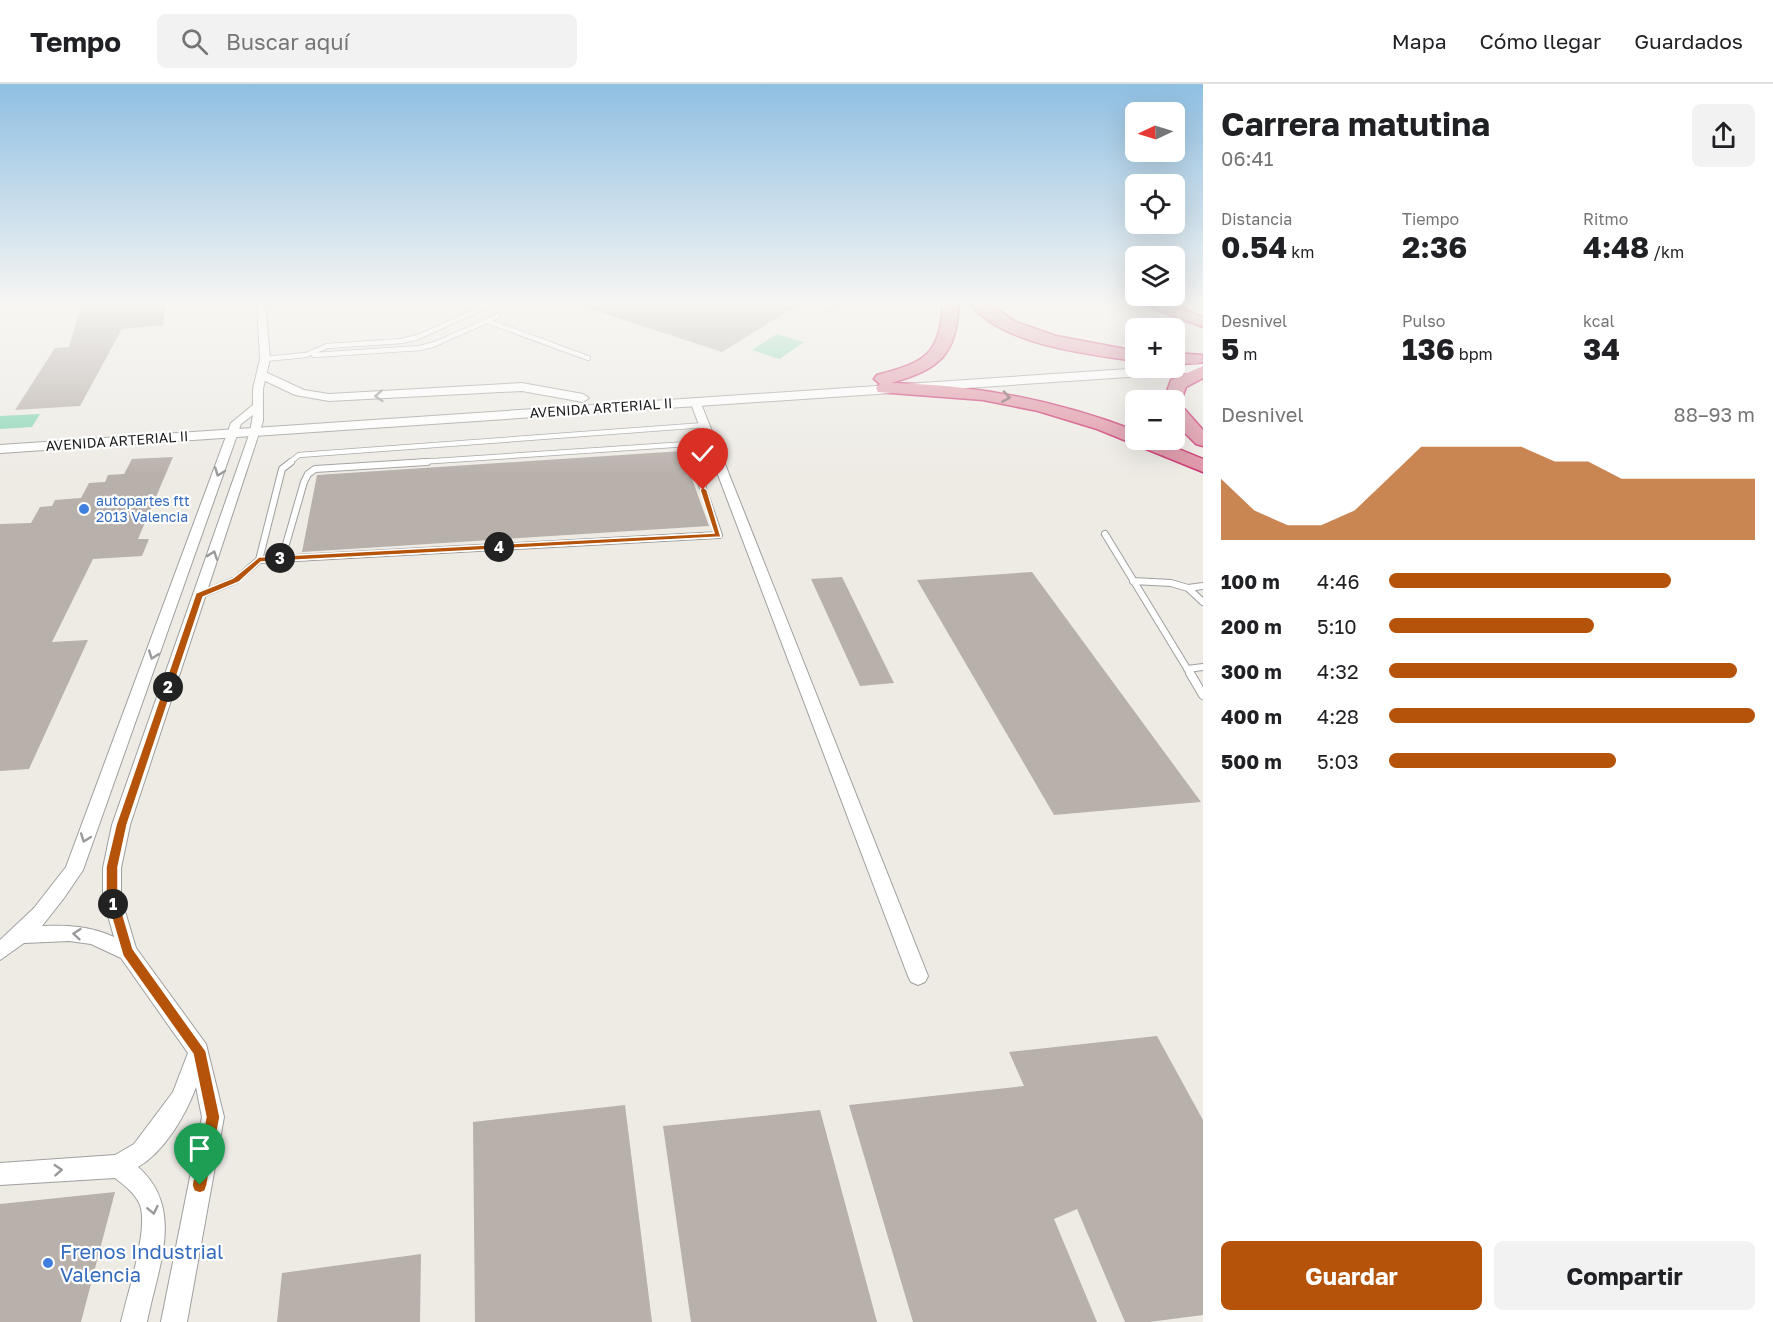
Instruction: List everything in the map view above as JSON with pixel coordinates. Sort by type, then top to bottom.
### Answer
[{"type":"highway","points":[[884,383],[928,364],[933,360]]},
{"type":"highway","points":[[1185,361],[1201,364]]},
{"type":"highway","points":[[1176,390],[1178,384],[1201,364]]},
{"type":"highway","points":[[884,383],[942,388],[1019,399],[1060,410],[1125,434]]},
{"type":"highway","points":[[1185,423],[1203,440]]},
{"type":"highway","points":[[1164,450],[1203,466]]},
{"type":"street","points":[[174,1322],[213,1117],[199,1051],[128,952],[112,898],[112,867],[121,825],[257,427],[258,389],[265,360]]},
{"type":"street","name":"AVENIDA ARTERIAL II","points":[[0,438],[257,427],[695,401],[1125,364]]},
{"type":"street","name":"AVENIDA ARTERIAL II","points":[[257,427],[583,398],[1201,364]]},
{"type":"street","points":[[263,375],[296,393],[317,397],[341,398],[522,387],[583,398]]},
{"type":"street","points":[[695,401],[918,976]]},
{"type":"street","points":[[0,951],[22,935],[55,900],[74,870],[235,428],[258,406]]},
{"type":"street","name":"AVENIDA ARTERIAL II","points":[[0,449],[235,428]]},
{"type":"street","points":[[22,935],[69,933],[93,936],[128,952]]},
{"type":"street","points":[[0,1174],[118,1166],[142,1152],[181,1099],[199,1051]]},
{"type":"street","points":[[118,1166],[139,1181],[152,1201],[156,1224],[134,1322]]},
{"type":"lane","points":[[200,595],[236,580],[259,560],[282,469],[299,455],[705,426]]},
{"type":"lane","points":[[259,560],[718,535],[688,444],[315,470],[308,474],[304,482],[282,558]]},
{"type":"lane","points":[[1105,534],[1203,694]]},
{"type":"lane","points":[[1133,581],[1171,583],[1188,588],[1203,586]]},
{"type":"lane","points":[[1188,588],[1203,602]]},
{"type":"lane","points":[[1187,669],[1203,667]]},
{"type":"green space","points":[[40,414],[32,427],[0,429],[0,416]]},
{"type":"building","points":[[47,360],[105,360],[80,406],[15,410]]},
{"type":"building","points":[[682,451],[709,526],[302,552],[317,475]]},
{"type":"building","points":[[173,457],[138,539],[149,539],[142,556],[93,559],[52,642],[88,640],[29,769],[0,771],[0,524],[31,523],[40,507],[52,506],[55,500],[81,498],[89,483],[105,482],[108,475],[124,474],[132,459]]},
{"type":"building","points":[[1032,572],[1201,802],[1054,815],[917,580]]},
{"type":"building","points":[[842,577],[894,683],[860,686],[811,579]]},
{"type":"building","points":[[1157,1036],[1203,1120],[1203,1315],[1149,1322],[1125,1322],[1077,1209],[1054,1219],[1097,1322],[913,1322],[849,1105],[1024,1086],[1009,1052]]},
{"type":"building","points":[[625,1105],[652,1322],[475,1322],[473,1122]]},
{"type":"building","points":[[820,1110],[877,1322],[691,1322],[663,1126]]},
{"type":"building","name":"Frenos Industrial Valencia","points":[[115,1192],[81,1322],[0,1322],[0,1204]]},
{"type":"building","points":[[421,1254],[420,1322],[277,1322],[282,1273]]},
{"type":"place","name":"autopartes ftt 2013 Valencia","points":[[84,509]]},
{"type":"place","name":"Frenos Industrial Valencia","points":[[48,1263]]},
{"type":"route","points":[[200,1185],[213,1117],[199,1051],[128,952],[112,898],[112,867],[121,825],[200,595],[236,580],[259,560],[718,535],[703,490]]}]
